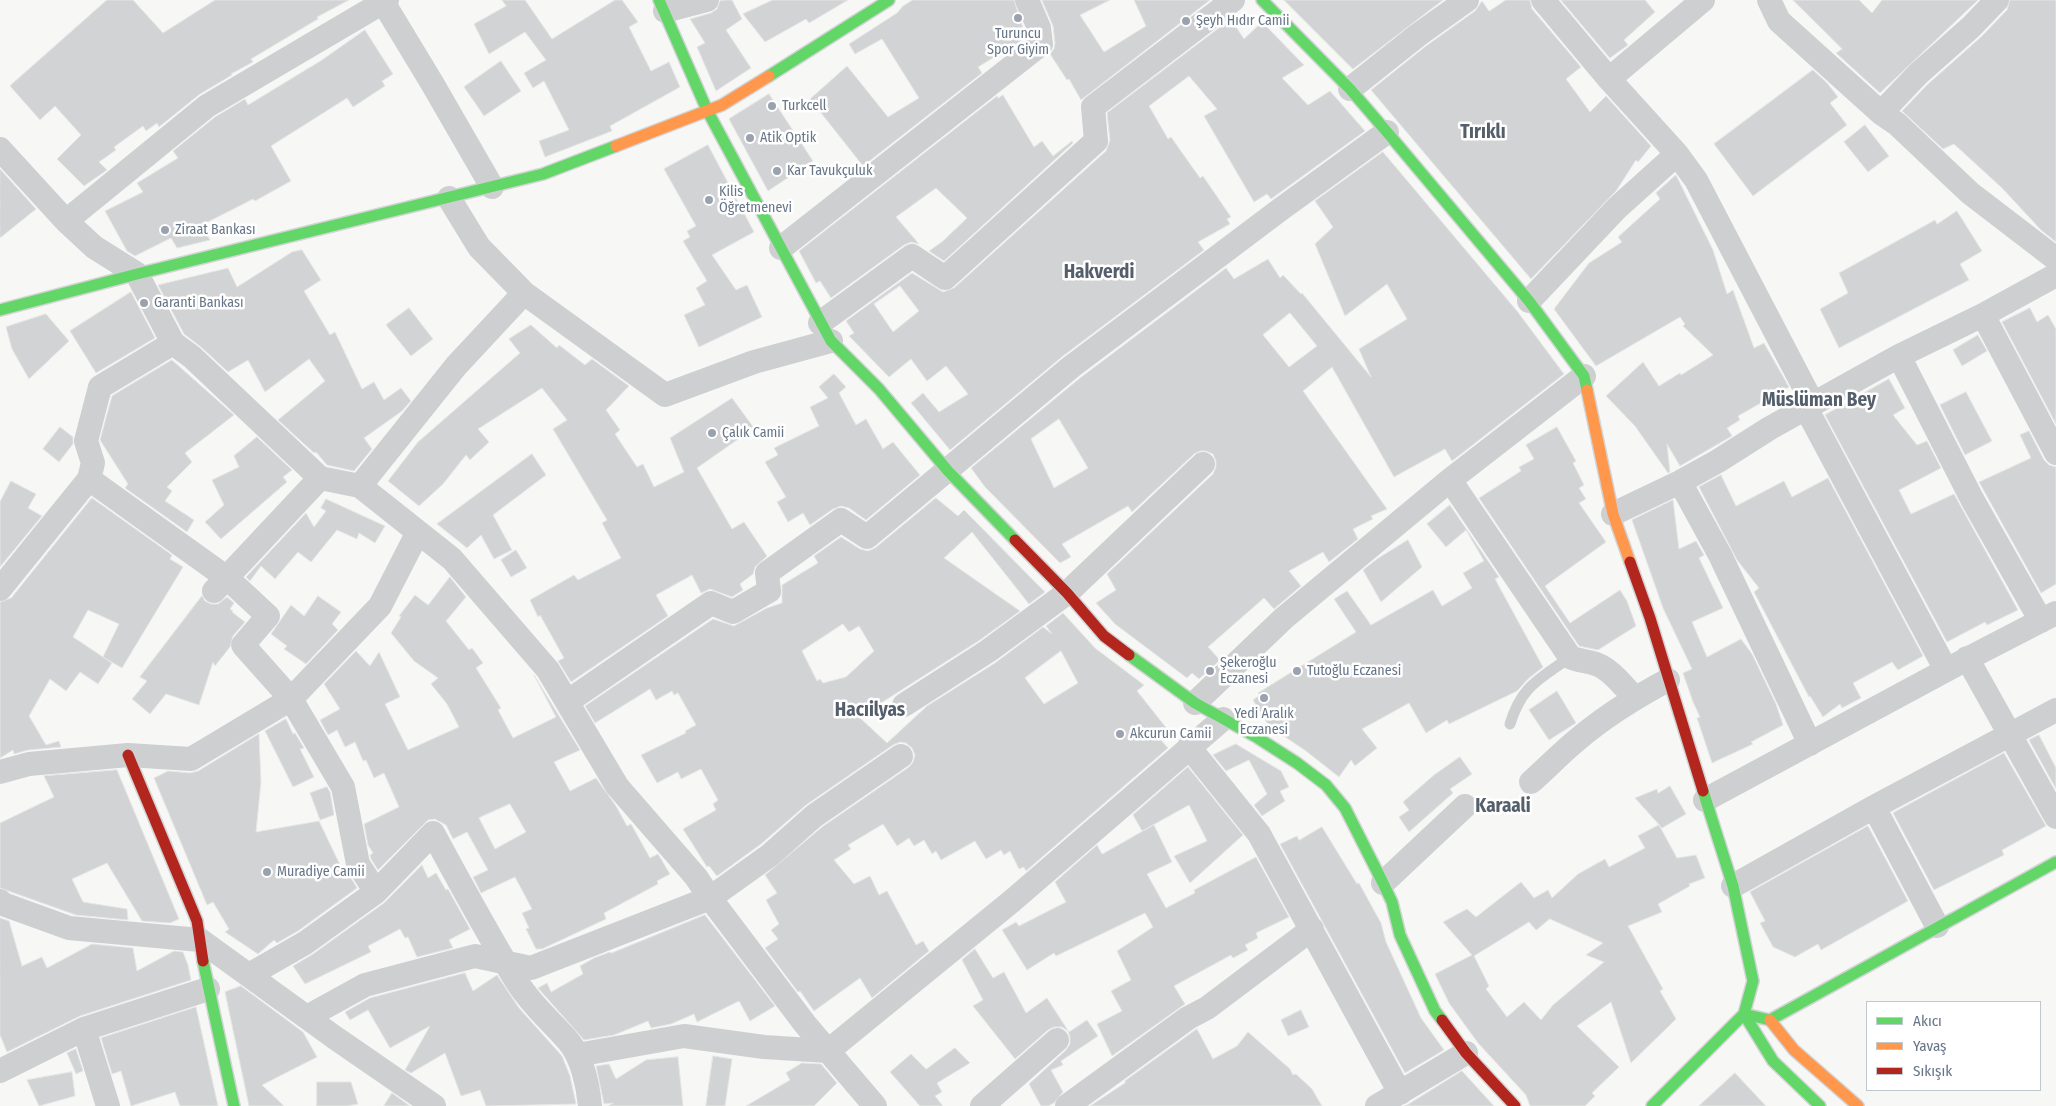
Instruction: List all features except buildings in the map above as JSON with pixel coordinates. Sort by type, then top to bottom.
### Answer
[{"type":"street","points":[[707,0],[662,6],[707,110],[826,332],[879,389],[948,471],[1067,593],[1104,636],[1195,704],[1258,738],[1297,763],[1326,785],[1345,808],[1383,883],[1392,902],[1400,935],[1434,1011],[1466,1053],[1515,1106]]},
{"type":"street","points":[[0,310],[137,274],[544,174],[722,105],[889,0]]},
{"type":"street","points":[[781,248],[1041,44],[1039,28],[1027,0]]},
{"type":"street","points":[[449,198],[479,247],[524,293],[666,395],[754,362],[826,332],[912,256],[945,278],[1096,141],[1093,107],[1233,0]]},
{"type":"street","points":[[1262,0],[1350,89],[1387,132],[1528,301],[1584,376],[1613,514],[1647,610],[1733,886],[1753,981],[1744,1014],[1652,1106]]},
{"type":"street","points":[[1350,89],[1418,35],[1467,0]]},
{"type":"street","points":[[1543,0],[1609,79],[1677,154],[1696,180],[1809,406],[1946,670]]},
{"type":"street","points":[[1609,79],[1703,0]]},
{"type":"street","points":[[1769,0],[1779,21],[1881,113],[1897,124],[1970,192],[2056,259]]},
{"type":"street","points":[[1881,113],[1918,74],[1971,27],[1996,0]]},
{"type":"street","points":[[66,221],[207,106],[385,1],[492,187]]},
{"type":"street","points":[[567,702],[711,603],[733,612],[770,591],[767,573],[841,520],[867,537],[1071,367],[1387,132]]},
{"type":"street","points":[[0,149],[66,221],[94,247],[137,274],[173,342],[192,357],[320,478],[360,486],[452,559],[548,670],[617,786],[696,877],[805,1024],[875,1106]]},
{"type":"street","points":[[1528,301],[1617,208],[1677,154]]},
{"type":"street","points":[[1613,514],[1680,482],[1809,406],[1899,356],[1983,315],[2056,275]]},
{"type":"street","points":[[360,486],[456,366],[524,293]]},
{"type":"street","points":[[1983,315],[2056,453]]},
{"type":"street","points":[[0,588],[89,479],[93,462],[86,440],[100,387],[173,342]]},
{"type":"street","points":[[1705,800],[1967,658],[2049,617],[1972,500],[1899,356]]},
{"type":"street","points":[[1195,704],[1284,618],[1450,480],[1584,376]]},
{"type":"street","points":[[904,705],[988,652],[1067,593],[1203,464]]},
{"type":"street","points":[[220,584],[320,478]]},
{"type":"street","points":[[89,479],[220,584],[268,616],[243,645],[291,699],[343,787],[358,864],[376,892]]},
{"type":"street","points":[[1450,480],[1570,657],[1606,669],[1635,698]]},
{"type":"street","points":[[1680,482],[1720,555],[1810,744]]},
{"type":"street","points":[[0,772],[29,764],[128,755],[191,759],[291,699],[380,606],[418,532]]},
{"type":"street","points":[[1967,658],[2056,817]]},
{"type":"street","points":[[1531,782],[1578,739],[1635,698],[1668,680]]},
{"type":"street","points":[[1733,886],[1874,807],[2056,710]]},
{"type":"street","points":[[577,1054],[684,1036],[764,1047],[828,1051],[1012,901],[1223,719]]},
{"type":"street","points":[[1189,747],[1259,834],[1400,1093]]},
{"type":"street","points":[[128,755],[197,921],[208,989],[234,1106]]},
{"type":"street","points":[[307,1017],[365,984],[475,956],[531,968],[710,898],[770,855],[814,816],[901,756]]},
{"type":"street","points":[[1383,883],[1465,806]]},
{"type":"street","points":[[1874,807],[1937,926]]},
{"type":"street","points":[[249,975],[305,943],[376,892],[433,833],[529,1001],[577,1054],[589,1090],[590,1106]]},
{"type":"street","points":[[1770,1020],[1937,926],[2056,862]]},
{"type":"street","points":[[0,901],[3,904],[69,928],[200,940],[434,1106]]},
{"type":"street","points":[[1067,1106],[1188,1018],[1207,1008],[1312,929]]},
{"type":"street","points":[[0,1071],[84,1029],[208,989]]},
{"type":"street","points":[[1744,1014],[1770,1020],[1794,1050],[1858,1106]]},
{"type":"street","points":[[1744,1014],[1773,1060],[1820,1106]]},
{"type":"street","points":[[84,1029],[108,1106]]},
{"type":"street","points":[[982,1106],[1057,1040]]},
{"type":"street","points":[[1377,1106],[1466,1053]]},
{"type":"lane","points":[[1510,724],[1514,708],[1527,688],[1570,657]]},
{"type":"traffic: fast","points":[[659,0],[707,110],[831,341],[879,389],[948,471],[1015,540]]},
{"type":"traffic: fast","points":[[769,76],[889,0]]},
{"type":"traffic: fast","points":[[1262,0],[1350,89],[1529,301],[1584,376],[1587,390]]},
{"type":"traffic: fast","points":[[0,310],[137,274],[543,174],[616,146]]},
{"type":"traffic: fast","points":[[1129,655],[1195,703],[1258,738],[1297,763],[1326,785],[1345,808],[1383,883],[1392,902],[1400,935],[1435,1011],[1442,1020]]},
{"type":"traffic: fast","points":[[1703,791],[1733,886],[1753,981],[1744,1014],[1773,1061],[1820,1106]]},
{"type":"traffic: fast","points":[[1652,1106],[1744,1014],[1770,1020],[2056,862]]},
{"type":"traffic: fast","points":[[203,961],[234,1106]]},
{"type":"traffic: slow","points":[[616,146],[722,105],[769,76]]},
{"type":"traffic: slow","points":[[1587,390],[1613,514],[1630,562]]},
{"type":"traffic: slow","points":[[1770,1020],[1794,1050],[1858,1106]]},
{"type":"traffic: jam","points":[[1015,540],[1067,593],[1104,636],[1129,655]]},
{"type":"traffic: jam","points":[[1630,562],[1650,618],[1703,791]]},
{"type":"traffic: jam","points":[[128,755],[197,921],[203,961]]},
{"type":"traffic: jam","points":[[1442,1020],[1466,1053],[1515,1106]]},
{"type":"place","name":"Turuncu Spor Giyim","points":[[1018,18]]},
{"type":"place","name":"Şeyh Hıdır Camii","points":[[1186,21]]},
{"type":"place","name":"Turkcell","points":[[772,106]]},
{"type":"place","name":"Atik Optik","points":[[750,138]]},
{"type":"place","name":"Kar Tavukçuluk","points":[[777,171]]},
{"type":"place","name":"Kilis Öğretmenevi","points":[[709,200]]},
{"type":"place","name":"Ziraat Bankası","points":[[165,230]]},
{"type":"place","name":"Garanti Bankası","points":[[144,303]]},
{"type":"place","name":"Çalık Camii","points":[[712,433]]},
{"type":"place","name":"Şekeroğlu Eczanesi","points":[[1210,671]]},
{"type":"place","name":"Tutoğlu Eczanesi","points":[[1297,671]]},
{"type":"place","name":"Yedi Aralık Eczanesi","points":[[1264,698]]},
{"type":"place","name":"Akcurun Camii","points":[[1120,734]]},
{"type":"place","name":"Muradiye Camii","points":[[267,872]]},
{"type":"district","name":"Tırıklı","points":[[1483,133]]},
{"type":"district","name":"Hakverdi","points":[[1099,273]]},
{"type":"district","name":"Müslüman Bey","points":[[1819,401]]},
{"type":"district","name":"Hacıilyas","points":[[870,711]]},
{"type":"district","name":"Karaali","points":[[1503,807]]}]
